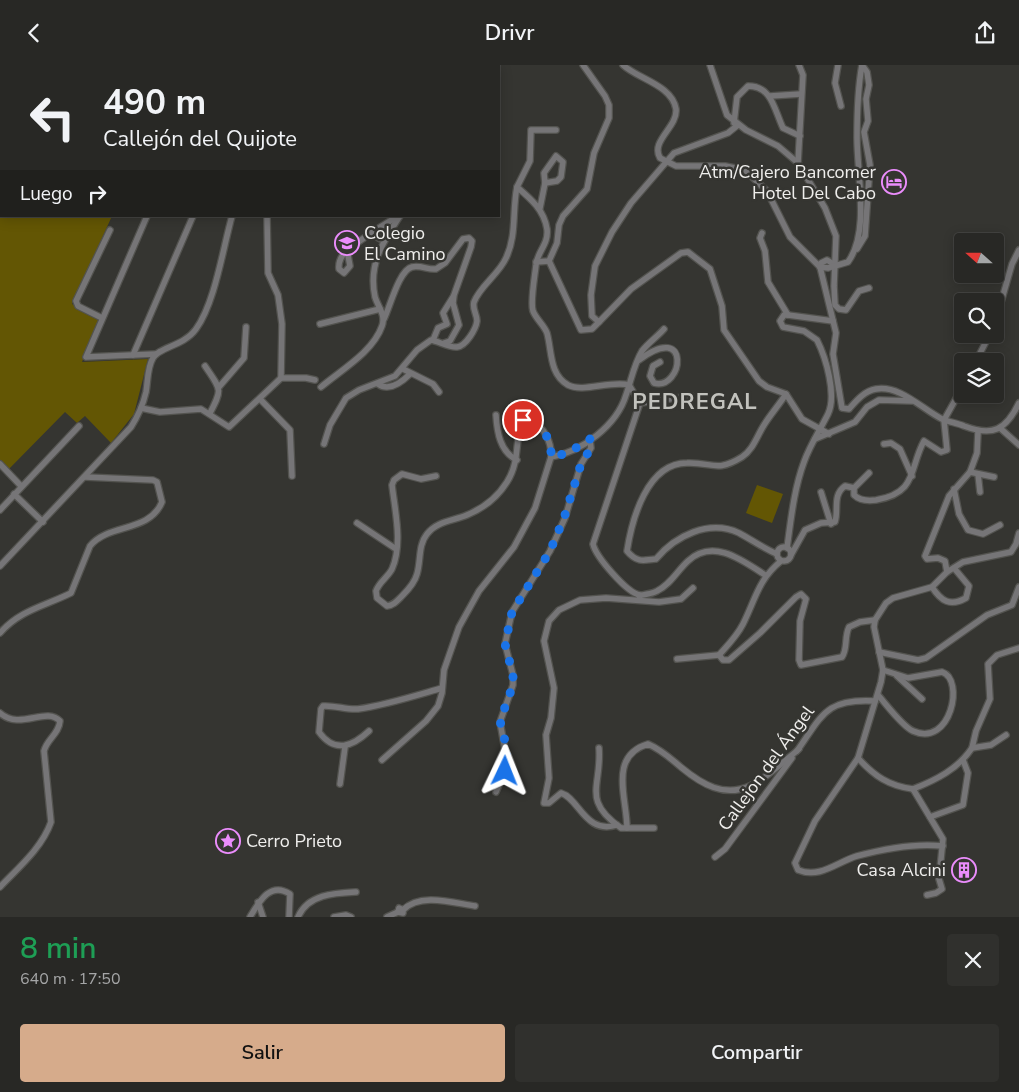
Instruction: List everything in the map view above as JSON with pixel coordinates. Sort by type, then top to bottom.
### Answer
[{"type":"street","points":[[584,65],[605,96],[609,105],[609,119],[594,153],[587,189],[563,216],[559,225],[557,243],[549,261],[581,330],[592,329],[631,289],[681,253],[688,252],[710,269],[722,306],[724,330],[758,381],[767,387],[786,394],[802,419],[819,427],[828,434]]},
{"type":"street","points":[[623,65],[666,92],[676,109],[673,124],[664,135],[658,150],[660,159],[676,166],[725,166],[745,170],[767,191],[790,237],[820,267],[836,333],[834,362],[842,409],[849,409],[869,391],[881,389],[908,396],[912,401],[944,420],[978,432],[1000,428],[1009,420],[1019,403]]},
{"type":"street","points":[[710,65],[727,115],[736,124],[778,147],[798,163],[832,223],[838,245],[835,265],[834,301],[839,309],[846,310],[859,291],[869,288]]},
{"type":"street","points":[[798,163],[803,75],[799,65]]},
{"type":"street","points":[[838,65],[835,83],[841,106]]},
{"type":"street","points":[[820,267],[828,268],[848,262],[865,236],[870,171],[864,137],[869,85],[867,72],[862,65]]},
{"type":"street","points":[[855,250],[860,222],[857,137],[862,65]]},
{"type":"street","points":[[599,323],[592,317],[591,295],[595,266],[612,232],[631,203],[674,153],[728,133],[736,124],[735,105],[742,90],[748,86],[764,89],[770,96],[783,128],[800,136]]},
{"type":"street","points":[[770,96],[801,94]]},
{"type":"street","points":[[433,341],[456,347],[472,335],[477,320],[473,310],[475,301],[498,271],[511,248],[514,233],[514,198],[517,187],[530,161],[531,129],[556,130]]},
{"type":"street","points":[[545,183],[558,181],[561,177],[563,162],[559,156],[553,157],[544,173],[545,183],[540,208],[547,230],[546,244],[536,262],[532,309],[546,332],[554,369],[563,380],[573,386],[612,383],[629,385]]},
{"type":"street","points":[[517,187],[540,208]]},
{"type":"street","points":[[147,217],[86,357],[156,354],[183,342],[200,323],[212,290],[232,217]]},
{"type":"street","points":[[133,355],[193,217]]},
{"type":"street","points":[[141,408],[160,412],[193,408],[210,413],[229,427],[281,378],[282,325],[278,295],[268,273],[267,217]]},
{"type":"street","points":[[347,250],[370,233],[397,217]]},
{"type":"street","points":[[384,319],[375,297],[375,257],[398,217]]},
{"type":"street","points":[[102,318],[78,306],[76,301],[110,230]]},
{"type":"street","points":[[370,233],[384,241]]},
{"type":"street","points":[[762,233],[760,238],[765,251],[768,281],[788,315]]},
{"type":"street","points":[[320,387],[367,349],[379,332],[399,281],[407,270],[412,267],[436,269],[445,263],[463,239],[469,238],[472,241],[454,295],[444,313],[447,324],[438,328],[433,341],[417,350],[395,377],[359,390],[346,398],[330,425],[324,445]]},
{"type":"street","points":[[1004,293],[1012,264],[1019,250]]},
{"type":"street","points":[[536,262],[549,261]]},
{"type":"street","points":[[444,343],[450,341],[459,325],[453,303],[454,295]]},
{"type":"street","points":[[320,324],[380,309]]},
{"type":"street","points":[[791,555],[787,548],[792,509],[803,464],[819,427],[828,413],[832,393],[817,340],[810,333],[781,325],[781,318],[788,315],[832,321]]},
{"type":"street","points":[[219,387],[245,356],[246,327]]},
{"type":"street","points":[[551,457],[568,453],[590,439],[618,413],[637,361],[647,346],[664,329]]},
{"type":"street","points":[[637,361],[658,347],[674,349],[676,354],[675,372],[670,381],[665,384],[651,380],[653,366],[660,362]]},
{"type":"street","points":[[0,567],[126,434],[141,408],[150,364],[156,354]]},
{"type":"street","points":[[206,366],[219,387],[218,401],[210,413]]},
{"type":"street","points":[[403,369],[433,384],[439,392]]},
{"type":"street","points":[[378,384],[388,387],[401,383],[410,373]]},
{"type":"street","points":[[281,378],[315,380]]},
{"type":"street","points":[[629,385],[640,403],[593,545],[598,556],[633,593],[640,595],[656,592],[697,554],[711,550],[736,558],[765,575]]},
{"type":"street","points":[[781,561],[777,554],[738,533],[722,528],[704,529],[690,533],[664,548],[656,559],[642,561],[634,559],[627,551],[634,524],[650,484],[663,471],[676,464],[695,463],[718,467],[744,455],[786,394]]},
{"type":"street","points":[[640,403],[692,395]]},
{"type":"street","points":[[260,399],[290,429],[292,476]]},
{"type":"street","points":[[815,439],[855,422],[873,402],[890,400],[912,401]]},
{"type":"street","points":[[869,473],[854,487],[853,494],[859,499],[886,498],[904,486],[912,476],[924,441],[941,452],[947,451],[943,428],[944,420],[954,402]]},
{"type":"street","points":[[496,415],[505,451],[517,460]]},
{"type":"street","points":[[382,761],[433,712],[441,698],[444,670],[459,627],[479,591],[514,547],[535,508],[551,457],[550,443],[541,429],[530,419],[525,419],[521,423],[517,460],[507,481],[491,502],[466,516],[436,525],[428,532],[423,540],[417,575],[398,600],[392,605],[387,606],[377,598],[376,591],[392,569],[396,549],[397,527],[392,485],[394,480],[402,474],[421,479],[436,476]]},
{"type":"street","points":[[0,509],[79,426]]},
{"type":"street","points":[[1000,428],[1019,445]]},
{"type":"street","points":[[947,573],[945,561],[938,558],[927,559],[924,555],[954,489],[970,472],[977,453],[978,432]]},
{"type":"street","points":[[496,792],[507,761],[500,721],[513,685],[513,675],[505,644],[512,612],[550,551],[564,518],[581,464],[591,448],[590,439]]},
{"type":"street","points":[[884,444],[891,443],[900,449],[912,476]]},
{"type":"street","points":[[0,464],[22,486]]},
{"type":"street","points":[[970,472],[994,477]]},
{"type":"street","points":[[978,474],[980,491]]},
{"type":"street","points":[[0,633],[9,622],[23,613],[71,593],[90,547],[98,538],[110,532],[145,521],[156,513],[162,502],[157,482],[153,480],[85,477]]},
{"type":"street","points":[[831,524],[836,519],[836,503],[842,489],[845,486],[854,487]]},
{"type":"street","points":[[954,489],[959,515],[968,530],[983,534],[1000,525]]},
{"type":"street","points":[[821,491],[831,524]]},
{"type":"street","points":[[14,494],[43,522]]},
{"type":"street","points":[[357,523],[396,549]]},
{"type":"street","points":[[677,659],[719,655],[733,639],[742,624],[765,575],[781,561],[787,560],[805,530],[821,523],[831,524]]},
{"type":"street","points":[[943,845],[902,848],[862,855],[821,871],[808,873],[798,870],[795,863],[800,848],[831,795],[858,758],[878,695],[883,670],[875,620],[890,600],[932,587],[954,568],[971,560],[1011,552],[1016,544],[1019,533]]},
{"type":"street","points":[[777,554],[780,548],[787,548]]},
{"type":"street","points":[[932,587],[940,599],[947,603],[958,602],[966,598],[970,586],[954,568]]},
{"type":"street","points":[[879,652],[918,660],[926,658],[987,615],[1012,605],[1019,587]]},
{"type":"street","points":[[617,825],[608,828],[594,823],[584,816],[567,794],[561,793],[549,803],[544,803],[549,778],[546,735],[552,718],[554,688],[545,652],[546,626],[559,610],[580,600],[606,598],[646,602],[676,600],[692,588]]},
{"type":"street","points":[[633,601],[640,595]]},
{"type":"street","points":[[719,655],[723,660],[729,660],[799,595],[803,595],[806,599],[800,621],[799,660],[801,665],[842,657],[845,652],[844,642],[849,627],[860,622],[875,620]]},
{"type":"street","points":[[858,758],[878,777],[895,786],[913,789],[943,775],[963,760],[972,748],[976,731],[990,699],[988,663],[997,655],[1019,648]]},
{"type":"street","points":[[878,695],[912,730],[925,732],[938,730],[949,717],[952,693],[951,678],[944,672],[916,678],[895,675],[883,670]]},
{"type":"street","points":[[895,675],[922,699]]},
{"type":"street","points":[[369,731],[354,744],[345,747],[328,741],[319,732],[319,716],[323,706],[332,705],[357,709],[407,699],[442,688]]},
{"type":"street","name":"Callejon del Ángel","points":[[715,857],[725,849],[799,749],[817,719],[831,707],[852,702],[875,701]]},
{"type":"street","points":[[0,713],[7,719],[15,721],[51,716],[60,721],[59,727],[48,741],[44,751],[51,822],[49,828],[42,841],[0,887]]},
{"type":"street","points":[[972,748],[990,745],[1006,735]]},
{"type":"street","points":[[627,828],[627,806],[621,791],[627,757],[636,747],[648,744],[654,746],[709,786],[722,791],[739,791],[754,785],[799,749]]},
{"type":"street","points":[[340,784],[345,747]]},
{"type":"street","points":[[599,748],[600,766],[595,783],[597,799],[603,813],[617,825],[627,828],[654,828]]},
{"type":"street","points":[[930,817],[963,805],[968,773],[963,760]]},
{"type":"street","points":[[913,789],[942,837],[943,845],[939,874],[942,889],[936,893],[926,895]]},
{"type":"street","points":[[250,917],[258,902],[270,891],[280,889],[291,893],[289,917]]},
{"type":"street","points":[[298,917],[307,904],[319,898],[333,893],[356,892]]},
{"type":"street","points":[[387,917],[413,903],[431,900],[475,906]]},
{"type":"street","points":[[258,902],[263,917]]},
{"type":"street","points":[[334,917],[346,915],[351,917]]},
{"type":"shaded area","points":[[0,217],[112,217],[72,304],[99,319],[82,362],[148,359],[134,414],[111,443],[85,416],[77,423],[65,412],[7,471],[0,464]]},
{"type":"shaded area","points":[[757,485],[783,494],[772,523],[746,513]]},
{"type":"place","name":"Atm/Cajero Bancomer Hotel Del Cabo","points":[[894,182]]},
{"type":"place","name":"Colegio El Camino","points":[[347,243]]},
{"type":"place","name":"Cerro Prieto","points":[[228,841]]},
{"type":"place","name":"Casa Alcini","points":[[964,870]]},
{"type":"district","name":"PEDREGAL","points":[[695,402]]},
{"type":"route","points":[[505,771],[507,749],[500,721],[513,685],[513,675],[505,647],[513,608],[550,551],[573,494],[581,464],[591,448],[590,439],[568,453],[551,457],[552,448],[541,429],[530,419],[523,420]]}]
